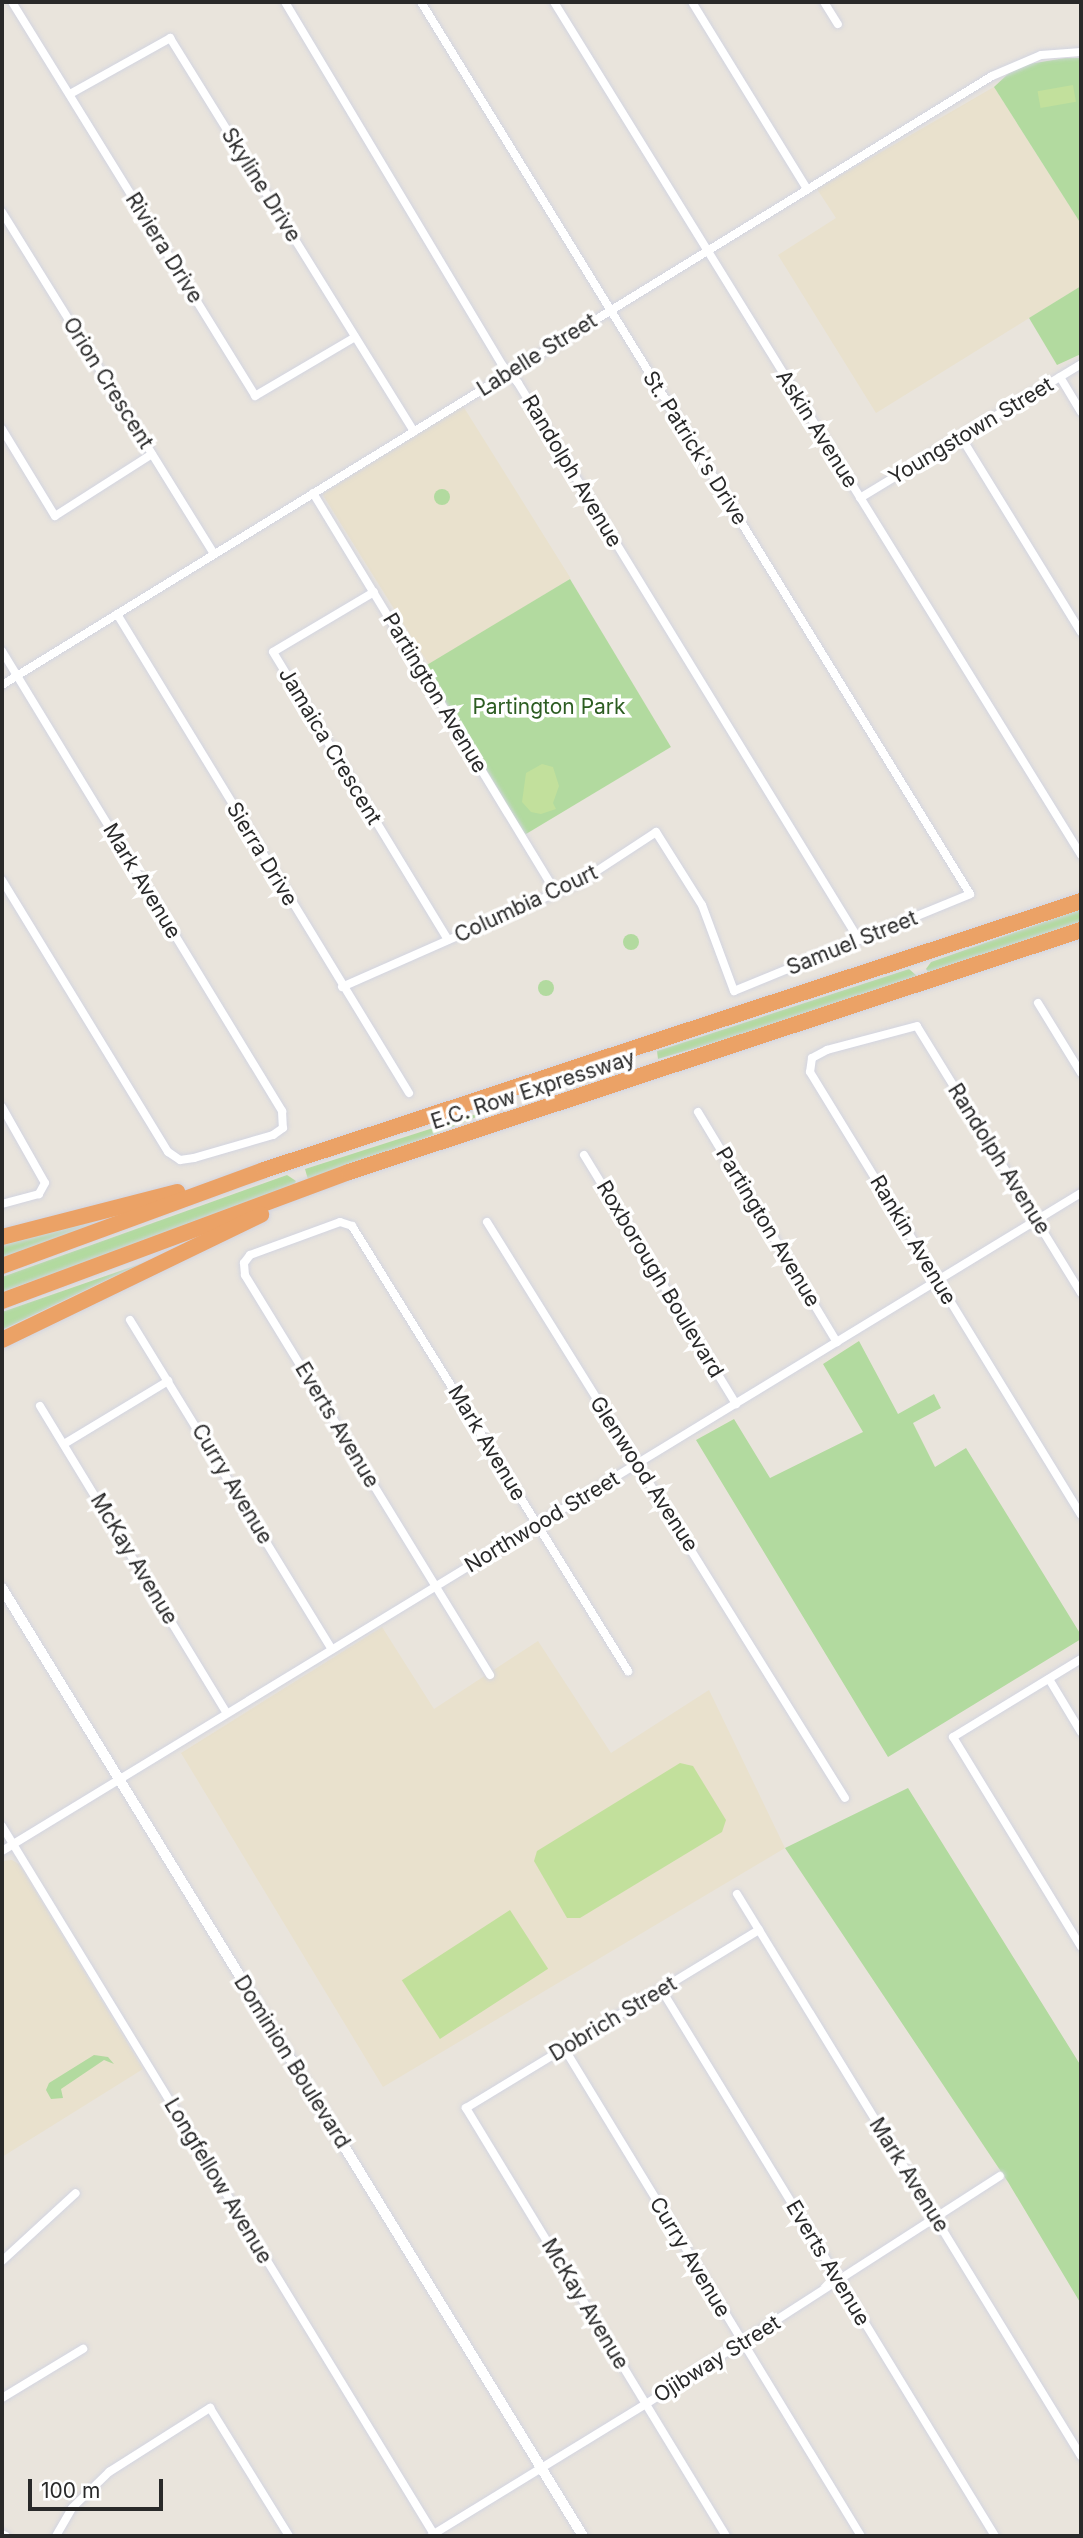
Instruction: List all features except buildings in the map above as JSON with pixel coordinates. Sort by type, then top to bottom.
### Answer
[{"type":"highway","name":"E.C. Row Expressway","points":[[2,1266],[264,1170],[1081,901]]},
{"type":"highway","name":"E.C. Row Expressway","points":[[2,1301],[349,1172],[1081,930]]},
{"type":"highway","points":[[2,1237],[264,1170]]},
{"type":"highway","points":[[2,1340],[349,1172]]},
{"type":"street","name":"Riviera Drive","points":[[12,2],[255,396],[355,337]]},
{"type":"street","name":"Randolph Avenue","points":[[285,2],[859,940]]},
{"type":"street","name":"St. Patrick's Drive","points":[[421,2],[970,894]]},
{"type":"street","name":"Askin Avenue","points":[[554,2],[1081,855]]},
{"type":"street","points":[[692,2],[807,189]]},
{"type":"street","points":[[824,2],[838,24]]},
{"type":"street","name":"Skyline Drive","points":[[70,94],[170,38],[414,431]]},
{"type":"street","name":"Labelle Street","points":[[2,684],[1004,69],[1041,55],[1081,52]]},
{"type":"street","name":"Orion Crescent","points":[[2,212],[214,554]]},
{"type":"street","name":"Youngstown Street","points":[[860,498],[1081,364]]},
{"type":"street","points":[[1060,377],[1081,412]]},
{"type":"street","points":[[2,429],[55,516],[152,454]]},
{"type":"street","points":[[961,437],[1081,632]]},
{"type":"street","name":"Partington Avenue","points":[[313,493],[556,892]]},
{"type":"street","name":"Jamaica Crescent","points":[[374,592],[273,652],[448,940]]},
{"type":"street","name":"Sierra Drive","points":[[117,614],[409,1093]]},
{"type":"street","name":"Mark Avenue","points":[[2,651],[282,1111],[283,1128],[273,1135],[187,1159],[180,1160],[168,1152],[2,880]]},
{"type":"street","name":"Columbia Court","points":[[342,987],[556,892],[656,832],[702,905],[734,991]]},
{"type":"street","name":"Samuel Street","points":[[734,991],[970,894]]},
{"type":"street","points":[[1038,1003],[1081,1073]]},
{"type":"street","name":"Randolph Avenue","points":[[917,1026],[1081,1293]]},
{"type":"street","name":"Rankin Avenue","points":[[917,1026],[827,1050],[809,1065],[1081,1516]]},
{"type":"street","points":[[2,1107],[41,1171],[45,1183],[39,1194],[2,1204]]},
{"type":"street","name":"Partington Avenue","points":[[698,1112],[837,1342]]},
{"type":"street","name":"Roxborough Boulevard","points":[[583,1155],[736,1404]]},
{"type":"street","name":"Northwood Street","points":[[2,1851],[435,1586],[539,1526],[1081,1192]]},
{"type":"street","name":"Mark Avenue","points":[[340,1222],[352,1226],[364,1243],[628,1671]]},
{"type":"street","name":"Everts Avenue","points":[[340,1222],[250,1255],[244,1263],[245,1275],[490,1675]]},
{"type":"street","name":"Glenwood Avenue","points":[[487,1222],[635,1465],[698,1557],[845,1798]]},
{"type":"street","name":"Curry Avenue","points":[[130,1320],[332,1649]]},
{"type":"street","points":[[64,1444],[168,1381]]},
{"type":"street","name":"McKay Avenue","points":[[40,1406],[228,1713]]},
{"type":"street","name":"Dominion Boulevard","points":[[2,1588],[583,2536]]},
{"type":"street","points":[[1081,1659],[953,1737],[1081,1947]]},
{"type":"street","points":[[1049,1679],[1081,1732]]},
{"type":"street","name":"Longfellow Avenue","points":[[2,1826],[433,2535]]},
{"type":"street","name":"Mark Avenue","points":[[737,1894],[1081,2456]]},
{"type":"street","name":"Dobrich Street","points":[[466,2108],[759,1930]]},
{"type":"street","name":"Everts Avenue","points":[[661,1989],[995,2536]]},
{"type":"street","name":"Curry Avenue","points":[[564,2048],[861,2536]]},
{"type":"street","name":"McKay Avenue","points":[[466,2108],[726,2536]]},
{"type":"street","name":"Ojibway Street","points":[[433,2535],[743,2343],[1000,2176]]},
{"type":"street","points":[[2,2261],[76,2193]]},
{"type":"street","points":[[2,2398],[83,2349]]},
{"type":"street","points":[[56,2536],[72,2508],[109,2472],[210,2409],[289,2536]]},
{"type":"shaded area","points":[[994,87],[1081,224],[1081,286],[876,413],[778,255],[836,218],[817,189]]},
{"type":"shaded area","points":[[463,406],[571,578],[430,666],[322,494]]},
{"type":"shaded area","points":[[382,1627],[434,1709],[538,1641],[611,1753],[709,1690],[785,1848],[383,2087],[181,1753]]},
{"type":"shaded area","points":[[12,1860],[19,1864],[143,2069],[2,2157],[2,1861]]},
{"type":"green space","points":[[1081,58],[1081,224],[994,87],[1010,72],[1029,64]]},
{"type":"green space","points":[[1073,85],[1076,102],[1040,108],[1038,91]]},
{"type":"green space","points":[[1081,286],[1081,354],[1057,365],[1029,318]]},
{"type":"green space","points":[[442,489],[448,491],[448,503],[442,505],[436,503],[434,497],[436,491]]},
{"type":"green space","name":"Partington Park","points":[[570,579],[671,747],[525,835],[424,667]]},
{"type":"green space","points":[[542,764],[553,767],[559,786],[553,803],[556,809],[541,814],[531,812],[522,802],[526,773]]},
{"type":"green space","points":[[1081,909],[1081,925],[932,976],[926,969],[931,962]]},
{"type":"green space","points":[[628,934],[634,934],[639,942],[637,948],[628,950],[623,945],[623,939]]},
{"type":"green space","points":[[909,969],[917,976],[832,1008],[658,1059],[657,1051]]},
{"type":"green space","points":[[543,980],[549,980],[554,988],[552,994],[543,996],[538,991],[538,985]]},
{"type":"green space","points":[[508,1104],[372,1160],[309,1183],[305,1169]]},
{"type":"green space","points":[[287,1175],[296,1181],[292,1188],[2,1292],[2,1277]]},
{"type":"green space","points":[[108,1216],[110,1220],[2,1258],[2,1244]]},
{"type":"green space","points":[[146,1262],[111,1278],[2,1330],[2,1312]]},
{"type":"green space","points":[[859,1341],[898,1414],[934,1394],[941,1408],[913,1423],[935,1467],[966,1448],[1081,1635],[1081,1639],[888,1757],[696,1440],[734,1419],[770,1478],[863,1432],[823,1364]]},
{"type":"green space","points":[[680,1763],[693,1766],[726,1820],[722,1832],[580,1918],[567,1918],[534,1861],[537,1851]]},
{"type":"green space","points":[[908,1788],[1081,2066],[1081,2304],[1008,2182],[785,1848]]},
{"type":"green space","points":[[510,1910],[548,1969],[440,2039],[402,1980]]},
{"type":"green space","points":[[94,2055],[108,2057],[114,2064],[104,2060],[61,2089],[63,2098],[51,2099],[46,2090],[49,2083]]}]
